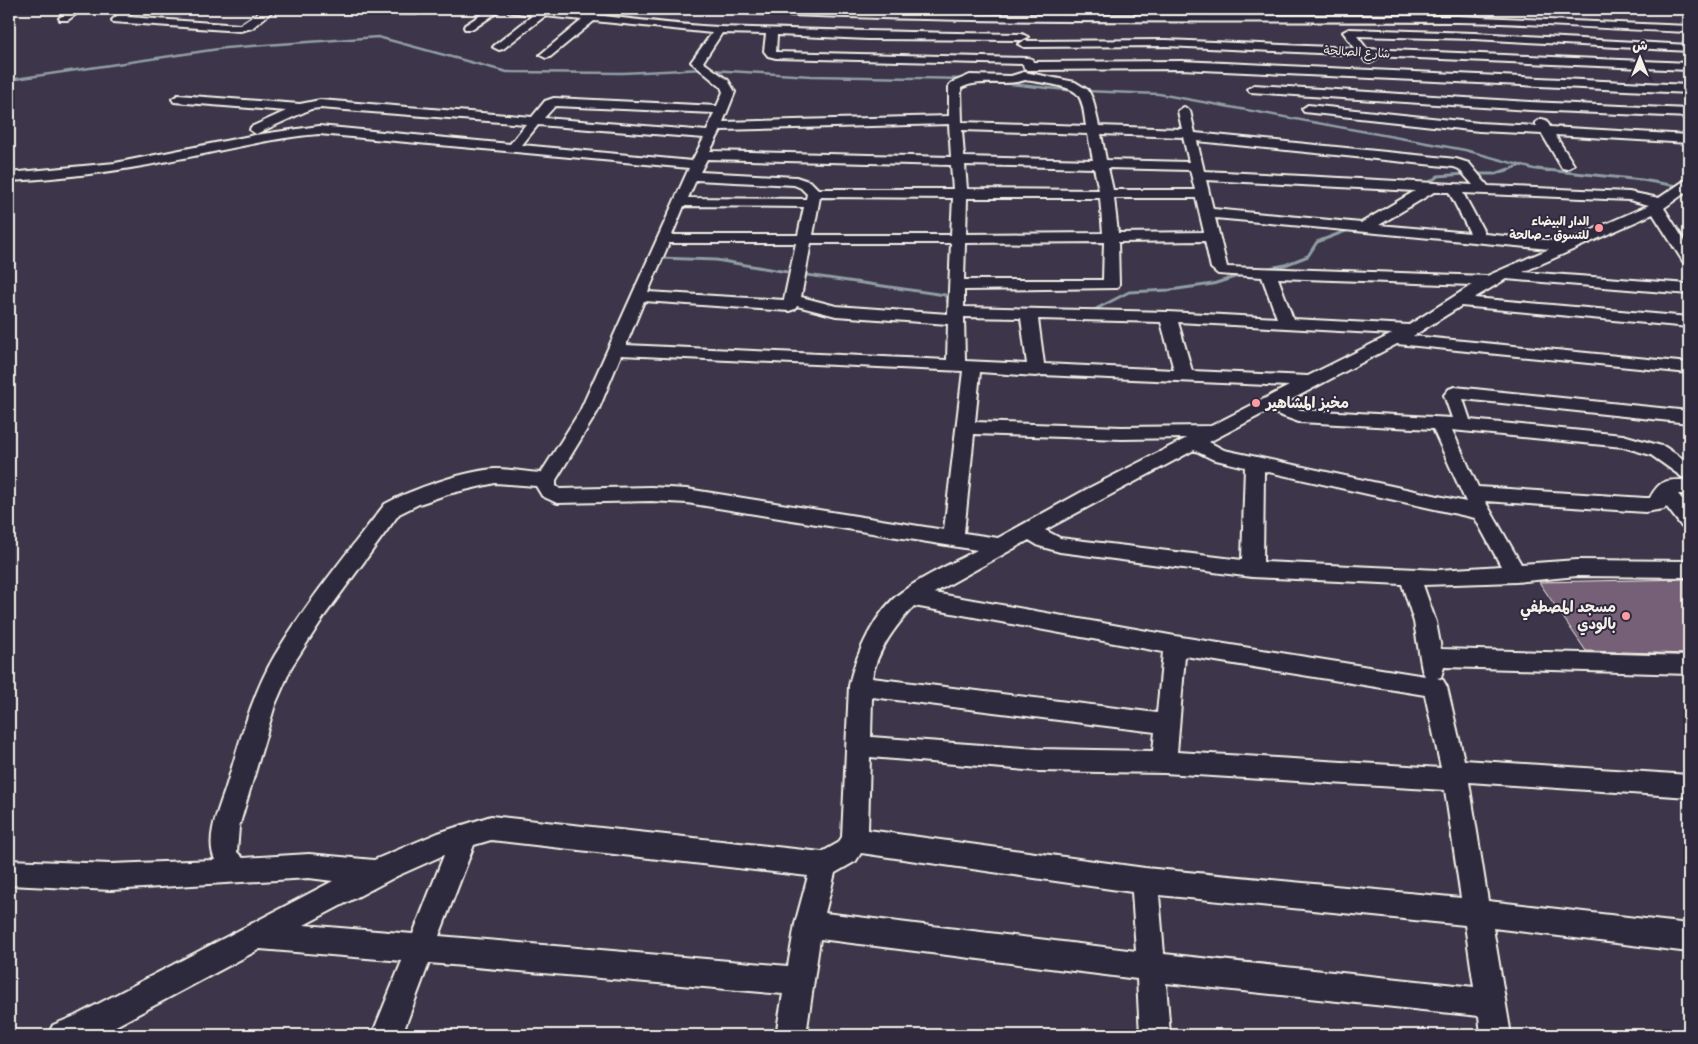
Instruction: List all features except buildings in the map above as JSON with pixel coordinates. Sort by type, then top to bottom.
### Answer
[{"type":"street","points":[[64,18],[78,9]]},
{"type":"street","points":[[132,9],[117,20],[243,28],[270,9]]},
{"type":"street","points":[[311,9],[423,9]]},
{"type":"street","points":[[469,27],[497,9]]},
{"type":"street","name":"شارع الصالحة","points":[[510,9],[592,18],[661,20],[718,30],[744,29],[772,32],[1231,47],[1689,67]]},
{"type":"street","points":[[724,9],[849,12],[1060,13],[1156,19],[1404,19],[1542,22],[1689,29]]},
{"type":"street","points":[[1150,9],[1156,19]]},
{"type":"street","points":[[1293,9],[1299,19]]},
{"type":"street","points":[[1395,9],[1404,19]]},
{"type":"street","points":[[1530,9],[1542,22]]},
{"type":"street","points":[[744,29],[767,10]]},
{"type":"street","points":[[499,48],[539,11]]},
{"type":"street","points":[[883,59],[895,12]]},
{"type":"street","points":[[1017,13],[1026,68]]},
{"type":"street","points":[[162,23],[175,14]]},
{"type":"street","points":[[1102,15],[1125,65]]},
{"type":"street","points":[[546,56],[592,18]]},
{"type":"street","points":[[1210,19],[1231,47]]},
{"type":"street","points":[[1334,19],[1349,32],[1381,76]]},
{"type":"street","points":[[718,30],[698,62],[726,85],[729,92],[714,130],[679,202],[589,411],[546,480],[546,487],[549,493],[556,496],[651,494],[687,496],[1000,546]]},
{"type":"street","points":[[772,32],[770,51],[772,54],[1026,68],[1181,65],[1381,76],[1689,89]]},
{"type":"street","points":[[1349,32],[1474,36],[1689,48]]},
{"type":"street","points":[[1474,36],[1530,106],[1567,165]]},
{"type":"street","points":[[953,539],[966,428],[964,367],[956,316],[960,195],[954,89],[958,83],[978,78],[1012,80],[1026,68]]},
{"type":"street","points":[[1026,68],[1082,90],[1087,100],[1107,195],[1111,237],[1112,316]]},
{"type":"street","points":[[1254,88],[1530,106],[1689,113]]},
{"type":"street","points":[[178,99],[302,108]]},
{"type":"street","points":[[513,148],[549,104],[557,101],[722,110]]},
{"type":"street","points":[[222,145],[308,105],[320,104],[536,120],[714,130],[955,123],[1189,134],[1456,163],[1464,166],[1484,190]]},
{"type":"street","points":[[370,134],[395,109]]},
{"type":"street","points":[[1308,109],[1479,127],[1689,139]]},
{"type":"street","points":[[1184,111],[1211,236],[1219,268],[1223,271],[1269,274],[1497,278],[1689,288]]},
{"type":"street","points":[[423,139],[450,113]]},
{"type":"street","points":[[9,177],[65,173],[150,161],[269,135],[329,130],[696,165],[801,183],[813,198],[791,304],[784,307],[638,296]]},
{"type":"street","points":[[696,165],[793,158],[1101,164],[1430,188],[1675,198]]},
{"type":"street","points":[[789,180],[793,158]]},
{"type":"street","points":[[1363,228],[1430,188]]},
{"type":"street","points":[[1454,188],[1480,238]]},
{"type":"street","points":[[679,202],[960,195],[1202,194]]},
{"type":"street","points":[[63,1035],[81,1029],[374,873],[432,847],[492,828],[824,865],[846,852],[854,840],[860,686],[868,652],[890,618],[909,597],[1094,494],[1403,335],[1497,278],[1675,198]]},
{"type":"street","points":[[1675,198],[1689,260]]},
{"type":"street","points":[[1206,213],[1568,246]]},
{"type":"street","points":[[664,239],[959,239],[1211,236]]},
{"type":"street","points":[[1269,274],[1287,324]]},
{"type":"street","points":[[956,285],[1111,285]]},
{"type":"street","points":[[792,300],[836,311],[956,316],[1029,314],[1168,317],[1287,324],[1403,335],[1689,368]]},
{"type":"street","points":[[1457,301],[1689,322]]},
{"type":"street","points":[[1029,314],[1036,370]]},
{"type":"street","points":[[1168,317],[1184,375]]},
{"type":"street","points":[[615,350],[1314,382]]},
{"type":"street","points":[[1463,425],[1453,395],[1455,393],[1689,417]]},
{"type":"street","points":[[1268,405],[1299,416],[1440,423],[1623,441],[1658,451],[1689,472]]},
{"type":"street","points":[[1440,423],[1482,513],[1516,574]]},
{"type":"street","points":[[966,428],[1122,433],[1216,432]]},
{"type":"street","points":[[1195,443],[1219,455],[1482,513]]},
{"type":"street","points":[[1252,569],[1255,463]]},
{"type":"street","points":[[238,871],[228,861],[224,852],[226,827],[263,706],[283,662],[317,608],[392,509],[407,500],[482,478],[496,476],[546,480]]},
{"type":"street","points":[[1472,493],[1646,505],[1657,504],[1664,490],[1669,487],[1689,487]]},
{"type":"street","points":[[1664,490],[1689,522]]},
{"type":"street","points":[[1029,530],[1046,541],[1060,545],[1252,569],[1438,578],[1516,574],[1577,568],[1689,569]]},
{"type":"street","points":[[1409,576],[1420,601],[1428,629],[1435,687],[1455,775],[1496,1035]]},
{"type":"street","points":[[909,597],[1175,645],[1435,687]]},
{"type":"street","points":[[1164,762],[1175,645]]},
{"type":"street","points":[[1432,658],[1689,665]]},
{"type":"street","points":[[860,686],[1168,724]]},
{"type":"street","points":[[858,746],[1038,760],[1164,762],[1689,786]]},
{"type":"street","points":[[388,1035],[465,835]]},
{"type":"street","points":[[854,840],[1145,881],[1476,913],[1689,938]]},
{"type":"street","points":[[792,1035],[809,924],[824,865]]},
{"type":"street","points":[[9,872],[111,877],[308,866],[374,873]]},
{"type":"street","points":[[1145,881],[1155,1035]]},
{"type":"street","points":[[809,924],[1151,967],[1490,1003]]},
{"type":"street","points":[[259,935],[801,981]]},
{"type":"waterway","points":[[9,80],[225,48],[378,37],[507,72],[623,73],[704,69]]},
{"type":"waterway","points":[[711,70],[811,76],[967,79]]},
{"type":"waterway","points":[[991,82],[1076,91]]},
{"type":"waterway","points":[[1085,91],[1159,94],[1465,150],[1521,165]]},
{"type":"waterway","points":[[1505,171],[1521,165]]},
{"type":"waterway","points":[[1521,165],[1549,171]]},
{"type":"waterway","points":[[1473,174],[1495,174],[1509,169]]},
{"type":"waterway","points":[[1537,169],[1642,180],[1689,188]]},
{"type":"waterway","points":[[1425,186],[1438,176],[1466,174]]},
{"type":"waterway","points":[[1265,269],[1285,265],[1308,256],[1317,242],[1351,229]]},
{"type":"waterway","points":[[659,258],[716,260],[793,273]]},
{"type":"waterway","points":[[800,274],[945,295],[950,307]]},
{"type":"waterway","points":[[1082,310],[1094,310],[1129,292],[1170,290],[1213,284],[1241,275]]},
{"type":"place","name":"الدار البيضاء للتسوق - صالحة","points":[[1599,228]]},
{"type":"place","name":"مخبز المشاهير","points":[[1256,403]]},
{"type":"place","name":"مسجد المصطفي بالودي","points":[[1626,616]]}]
